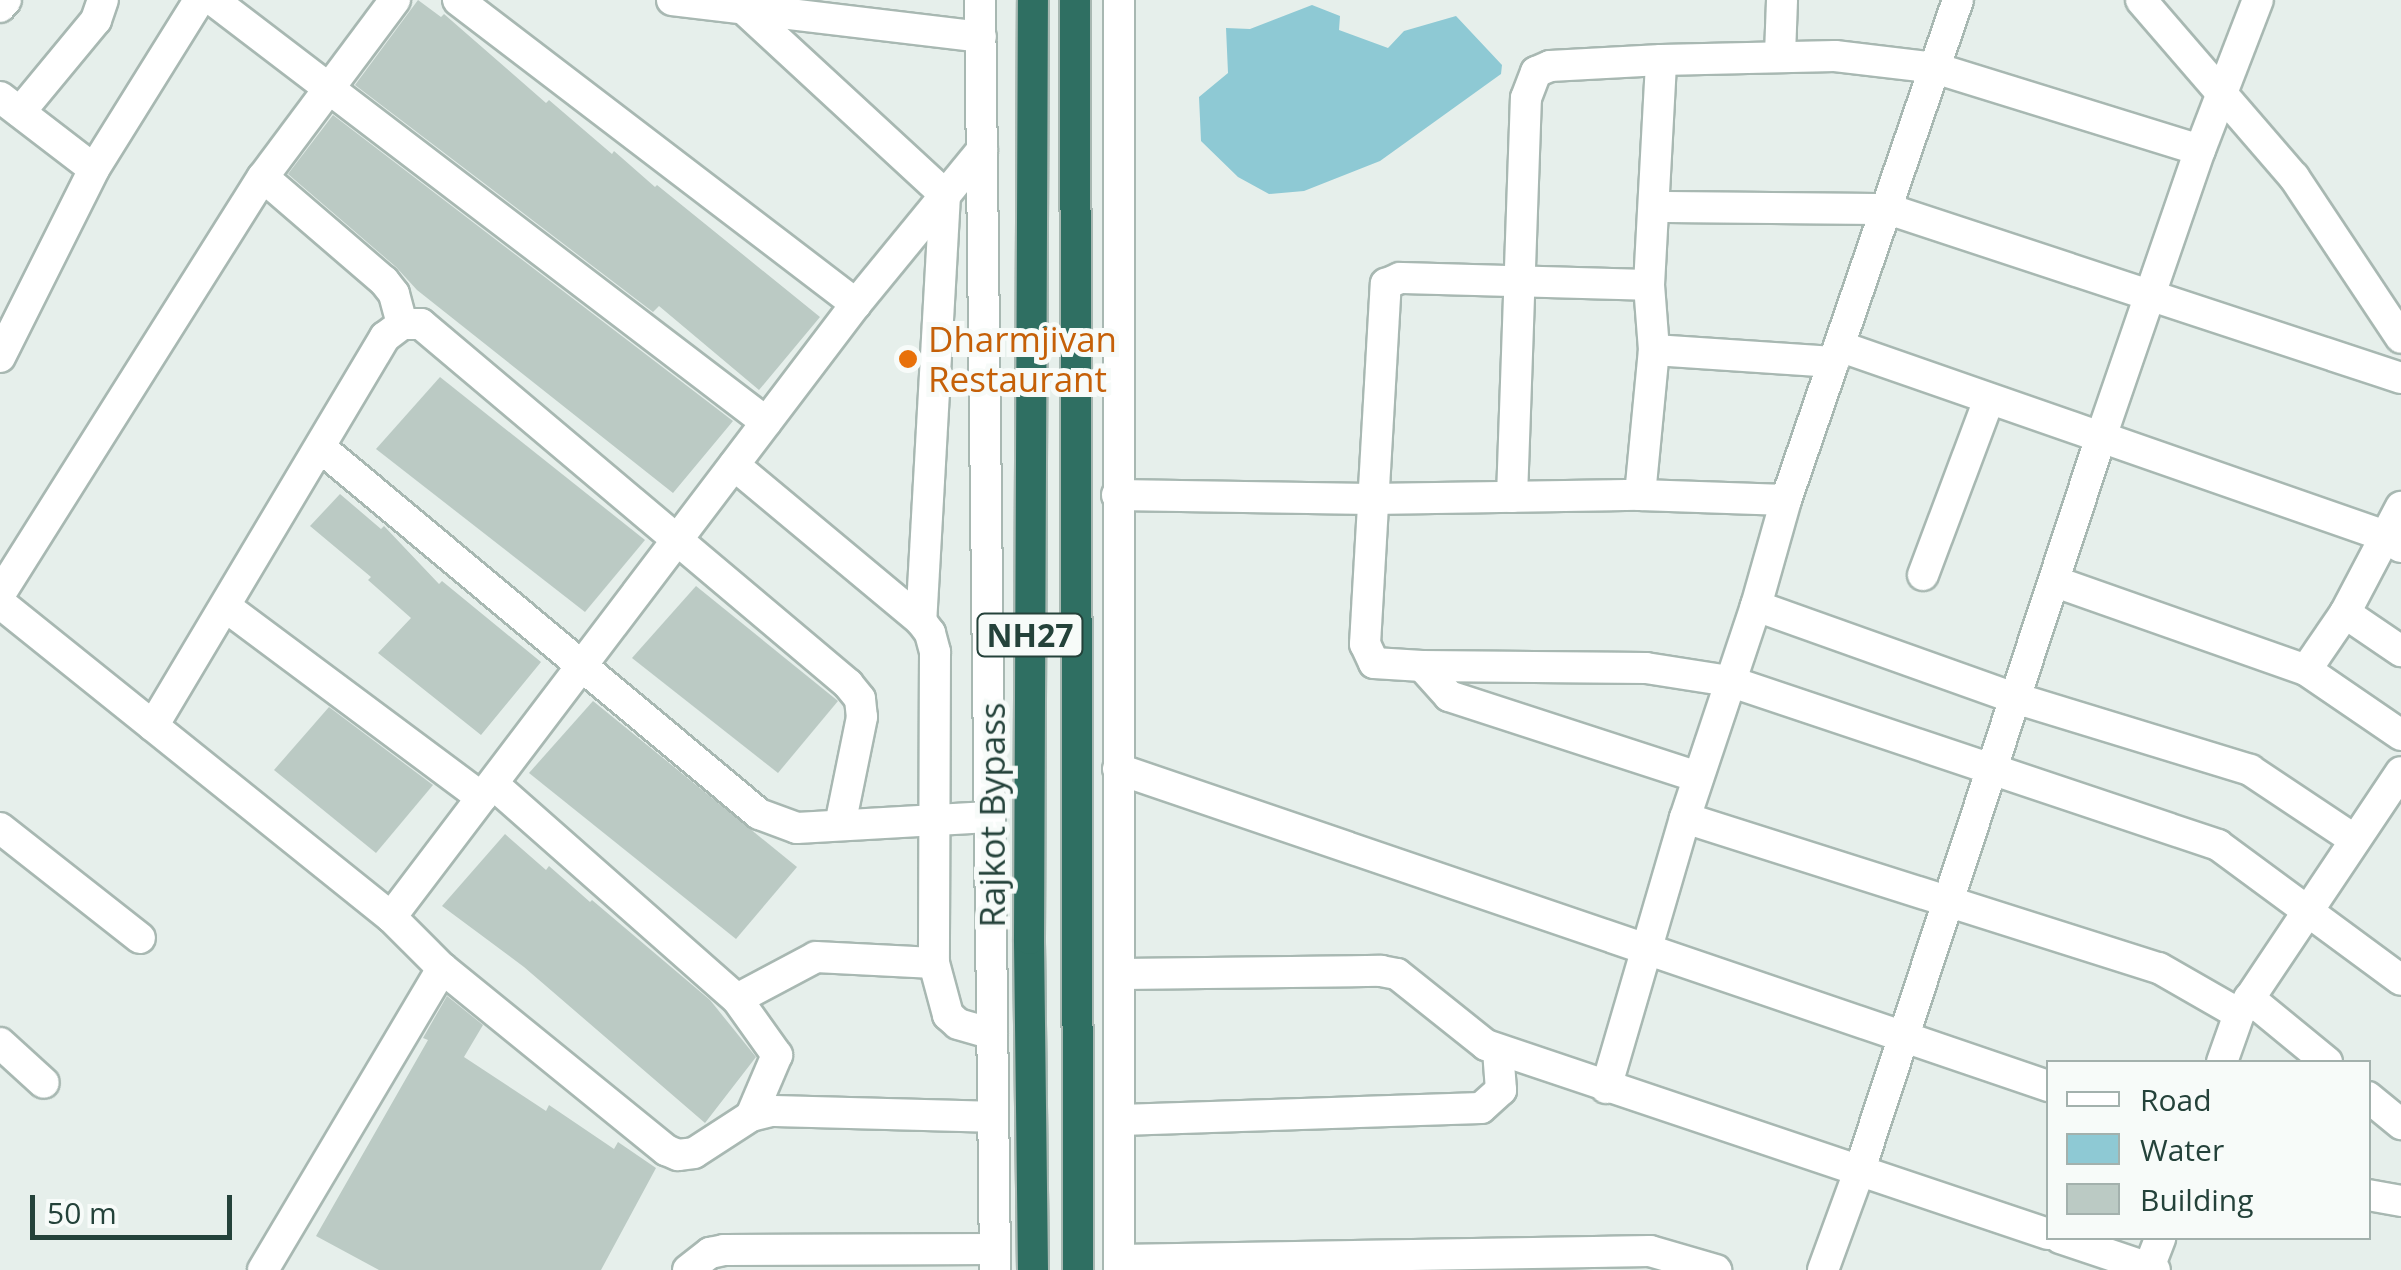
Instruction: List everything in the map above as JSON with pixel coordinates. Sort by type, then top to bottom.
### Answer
[{"type":"highway","name":"Rajkot Bypass","points":[[1032,1270],[1029,899],[1033,0]]},
{"type":"highway","name":"NH27","points":[[1074,0],[1078,1270]]},
{"type":"street","points":[[0,7],[6,0]]},
{"type":"street","points":[[94,168],[10,104],[96,20],[103,0]]},
{"type":"street","points":[[0,357],[11,311],[94,168],[200,0]]},
{"type":"street","points":[[213,0],[766,422]]},
{"type":"street","points":[[0,594],[263,177],[395,0]]},
{"type":"street","points":[[458,0],[856,304]]},
{"type":"street","points":[[672,0],[739,4],[980,38]]},
{"type":"street","points":[[688,1270],[710,1252],[724,1250],[995,1259],[980,0]]},
{"type":"street","points":[[1119,0],[1117,495],[1122,974],[1119,1265],[1650,1252],[1716,1270]]},
{"type":"street","points":[[1780,56],[1782,0]]},
{"type":"street","points":[[1606,1088],[1685,818],[1756,606],[1786,500],[1958,0]]},
{"type":"street","points":[[2141,0],[2222,90],[2301,187],[2401,338]]},
{"type":"street","points":[[1823,1270],[2056,582],[2101,437],[2200,150],[2258,0]]},
{"type":"street","points":[[739,4],[945,195]]},
{"type":"street","points":[[1512,497],[1528,84],[1536,72],[1550,66],[1661,60],[1835,56],[1935,68],[2200,150]]},
{"type":"street","points":[[1640,495],[1654,350],[1649,285],[1661,60]]},
{"type":"street","points":[[391,918],[856,304],[982,150]]},
{"type":"street","points":[[263,177],[384,281],[394,294],[402,324]]},
{"type":"street","points":[[921,620],[945,195]]},
{"type":"street","points":[[1656,207],[1888,209],[2401,378]]},
{"type":"street","points":[[1649,285],[1400,278],[1386,284],[1372,498],[1367,655],[1386,666],[1646,668],[1729,681],[2218,845],[2401,980]]},
{"type":"street","points":[[152,726],[321,448],[384,336],[402,324],[421,324],[679,537],[848,684],[860,700],[862,716],[840,825]]},
{"type":"street","points":[[1654,350],[1836,354],[1990,399],[2393,541]]},
{"type":"street","points":[[1923,575],[1990,399]]},
{"type":"street","points":[[931,450],[984,442]]},
{"type":"street","points":[[321,448],[759,814],[797,828],[989,816]]},
{"type":"street","points":[[734,465],[921,620],[935,652],[934,963],[948,1015],[958,1024],[992,1034]]},
{"type":"street","points":[[1117,495],[1640,495],[1786,500]]},
{"type":"street","points":[[2306,670],[2393,541],[2401,507]]},
{"type":"street","points":[[2056,582],[2306,670],[2401,734]]},
{"type":"street","points":[[0,603],[391,918],[442,968],[666,1150],[678,1155],[694,1153],[751,1116],[771,1110],[993,1117]]},
{"type":"street","points":[[1756,606],[2015,698],[2250,770],[2355,840]]},
{"type":"street","points":[[226,607],[487,791],[737,999],[777,1055],[751,1116]]},
{"type":"street","points":[[2345,613],[2401,651]]},
{"type":"street","points":[[1422,666],[1450,696],[1698,776]]},
{"type":"street","points":[[1118,769],[1646,950],[1903,1033],[2046,1085]]},
{"type":"street","points":[[2223,1060],[2244,1006],[2355,840],[2391,811],[2401,772]]},
{"type":"street","points":[[1685,818],[2159,968],[2244,1006],[2324,1060]]},
{"type":"street","points":[[0,828],[140,938]]},
{"type":"street","points":[[737,999],[816,957],[934,963]]},
{"type":"street","points":[[263,1270],[442,968]]},
{"type":"street","points":[[1122,974],[1381,970],[1409,979],[1474,1038],[1498,1050],[2046,1233]]},
{"type":"street","points":[[0,1043],[44,1083]]},
{"type":"street","points":[[1121,1120],[1481,1108],[1501,1090],[1498,1050]]},
{"type":"street","points":[[2371,1099],[2401,1124]]},
{"type":"street","points":[[2371,1197],[2401,1202]]},
{"type":"street","points":[[2066,1240],[2150,1269],[2159,1240]]},
{"type":"water","points":[[1312,5],[1340,16],[1339,30],[1388,48],[1404,31],[1456,16],[1502,65],[1501,74],[1380,161],[1304,191],[1269,194],[1238,177],[1201,141],[1199,97],[1228,73],[1226,28],[1250,29]]},
{"type":"building","points":[[418,0],[441,17],[444,14],[546,103],[549,100],[820,317],[759,390],[659,306],[653,312],[355,85]]},
{"type":"building","points":[[333,115],[733,421],[673,493],[417,290],[396,267],[288,174]]},
{"type":"building","points":[[440,377],[645,540],[585,612],[376,449]]},
{"type":"building","points":[[340,494],[381,529],[384,526],[439,584],[442,581],[541,662],[481,735],[378,653],[411,618],[368,580],[371,577],[310,526]]},
{"type":"building","points":[[696,586],[838,701],[778,773],[632,658]]},
{"type":"building","points":[[593,701],[797,867],[736,939],[529,773]]},
{"type":"building","points":[[329,707],[433,785],[376,853],[274,770]]},
{"type":"building","points":[[505,834],[546,870],[549,866],[592,900],[710,1000],[756,1057],[705,1123],[524,967],[442,906]]},
{"type":"building","points":[[447,996],[483,1025],[464,1057],[546,1111],[549,1105],[614,1149],[618,1142],[656,1168],[601,1270],[379,1270],[316,1236],[428,1040],[423,1038]]},
{"type":"place","name":"Dharmjivan Restaurant","points":[[908,359]]}]
